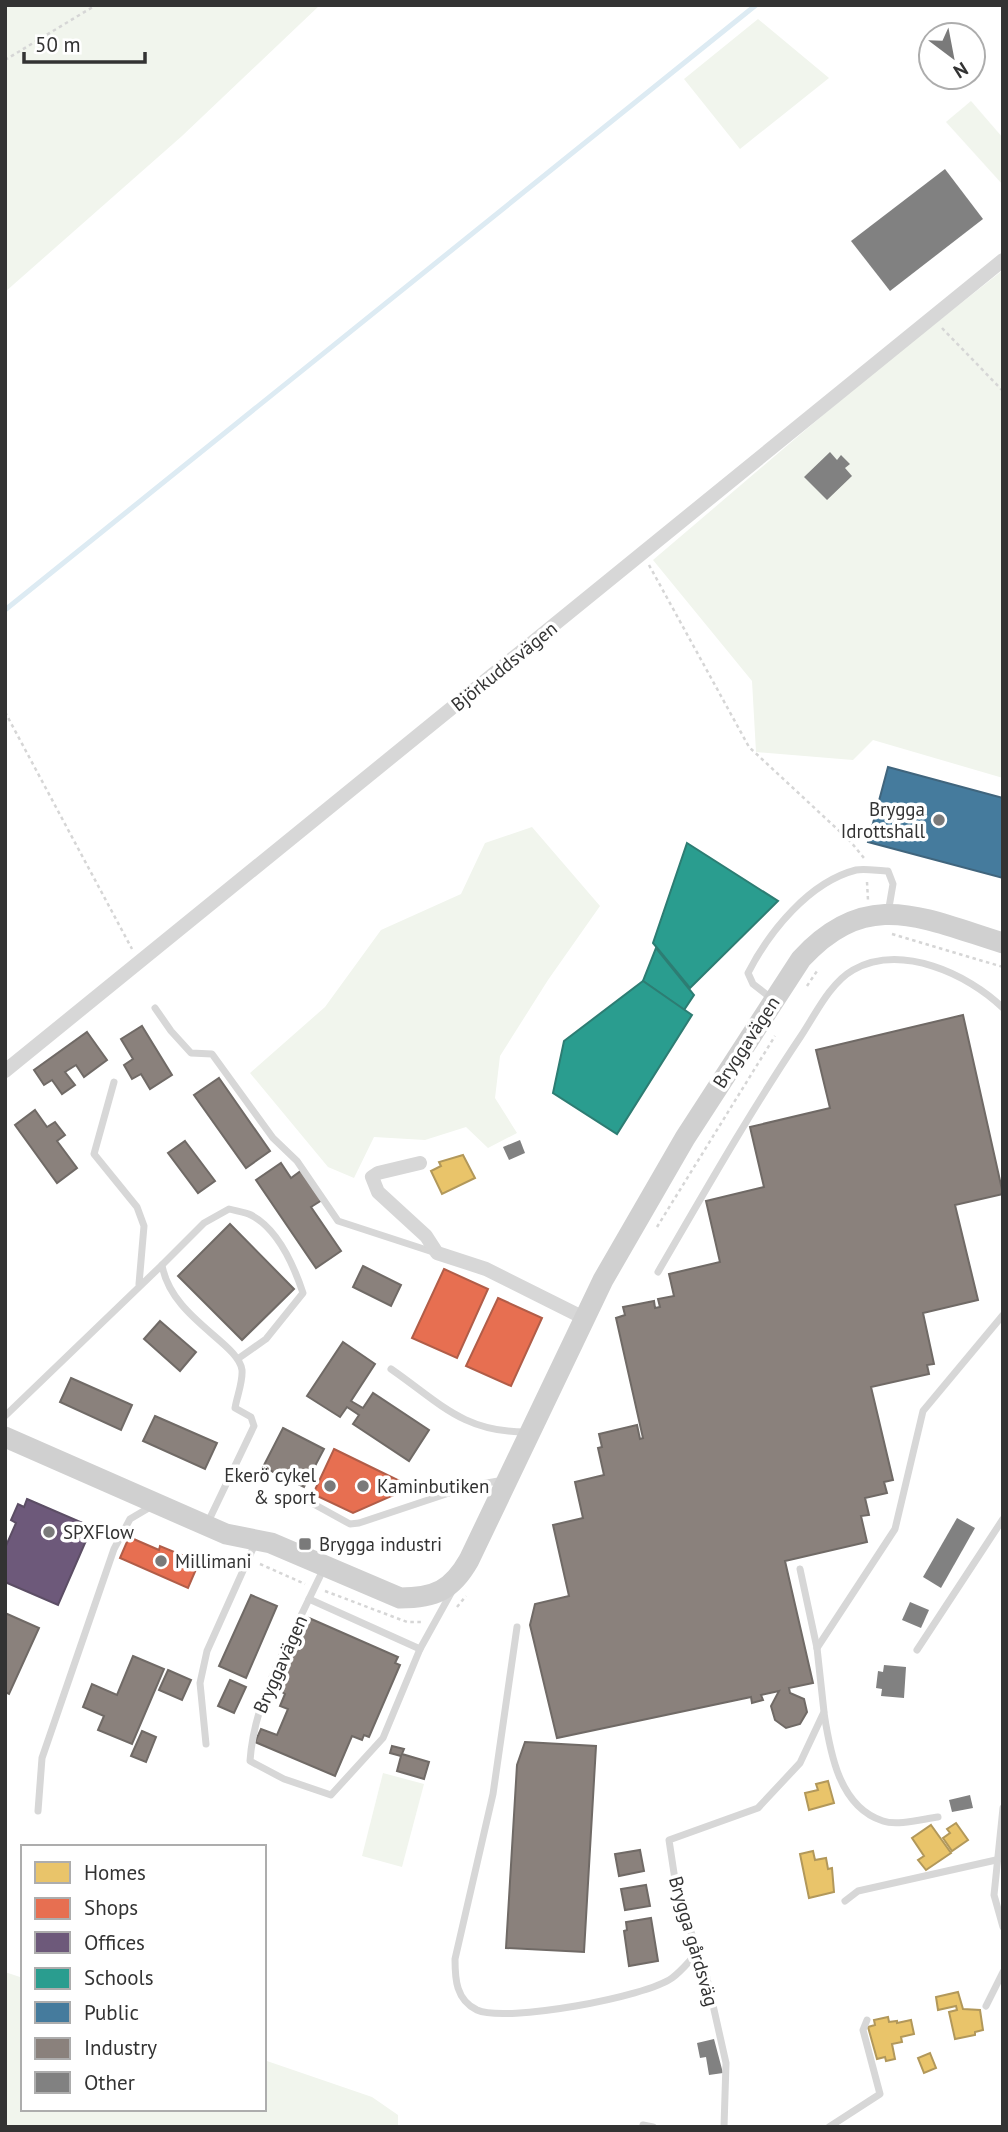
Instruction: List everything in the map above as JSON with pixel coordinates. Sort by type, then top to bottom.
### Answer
[{"type":"main road","points":[[882,921],[940,923],[1003,943]]},
{"type":"main road","name":"Bryggavägen","points":[[464,1586],[508,1479],[584,1318],[685,1138],[801,959],[821,938],[842,923],[882,921]]},
{"type":"main road","points":[[5,1437],[226,1534],[253,1550],[325,1567],[400,1598],[432,1595],[464,1586]]},
{"type":"street","name":"Björkuddsvägen","points":[[5,1072],[1003,260]]},
{"type":"street","points":[[421,1163],[378,1173],[372,1177],[373,1183],[378,1192],[426,1236],[436,1253],[486,1269],[584,1318]]},
{"type":"lane","points":[[773,1000],[753,984],[748,973],[762,944],[815,890],[857,870],[888,871],[893,884],[882,921]]},
{"type":"lane","points":[[658,1272],[776,1071],[832,990],[853,970],[886,961],[916,961],[973,982],[1003,1008]]},
{"type":"lane","points":[[155,1008],[191,1053],[212,1054],[273,1138],[298,1161],[338,1221],[436,1253]]},
{"type":"lane","points":[[114,1082],[94,1154],[137,1207],[144,1226],[139,1284]]},
{"type":"lane","points":[[5,1416],[204,1223],[229,1209],[252,1215],[277,1240],[294,1267],[303,1293],[266,1339],[239,1358]]},
{"type":"lane","points":[[162,1265],[165,1282],[174,1299],[239,1358],[243,1373],[235,1408],[251,1417],[254,1426],[206,1525]]},
{"type":"lane","points":[[817,1648],[895,1529],[923,1410],[1003,1315]]},
{"type":"lane","points":[[391,1369],[470,1424],[496,1432],[530,1432]]},
{"type":"lane","points":[[310,1502],[350,1524],[359,1523],[470,1486],[508,1479]]},
{"type":"lane","points":[[38,1811],[42,1758],[114,1549],[130,1519],[156,1504]]},
{"type":"lane","points":[[917,1650],[1003,1519]]},
{"type":"lane","points":[[206,1744],[200,1683],[207,1651],[253,1550]]},
{"type":"lane","name":"Bryggavägen","points":[[325,1567],[259,1704],[250,1761],[285,1779],[331,1795],[383,1738],[420,1649],[435,1622],[464,1586]]},
{"type":"lane","points":[[800,1569],[817,1648],[830,1756],[854,1802],[884,1822],[938,1817]]},
{"type":"lane","name":"Bryggavägen","points":[[309,1600],[420,1649]]},
{"type":"lane","points":[[517,1628],[494,1794],[455,1959],[455,1980],[459,1992],[476,2009],[491,2014],[531,2013],[650,1989],[672,1978],[699,1951]]},
{"type":"lane","name":"Brygga gårdsväg","points":[[724,2127],[726,2063],[699,1951],[677,1893],[670,1840],[758,1808],[800,1763],[824,1712]]},
{"type":"lane","points":[[1003,1808],[994,1895],[1003,1927]]},
{"type":"lane","points":[[845,1901],[858,1891],[996,1860]]},
{"type":"lane","points":[[986,2006],[1003,1972]]},
{"type":"lane","points":[[829,2127],[880,2094],[863,2030],[867,2020]]},
{"type":"lane","points":[[643,2125],[653,2127]]},
{"type":"path","points":[[5,60],[96,5]]},
{"type":"path","points":[[931,317],[1003,391]]},
{"type":"path","points":[[642,553],[749,747],[850,841],[866,861],[866,870],[882,921],[1003,967]]},
{"type":"path","points":[[5,712],[140,964]]},
{"type":"path","points":[[805,990],[818,970]]},
{"type":"path","points":[[651,1237],[779,1030]]},
{"type":"path","points":[[253,1550],[315,1587],[407,1622],[435,1622],[449,1615],[464,1586]]},
{"type":"shaded area","points":[[5,5],[320,5],[182,136],[5,292]]},
{"type":"shaded area","points":[[758,19],[829,78],[740,149],[684,79]]},
{"type":"shaded area","points":[[971,101],[1003,138],[1003,185],[946,122]]},
{"type":"shaded area","points":[[1003,270],[1003,778],[873,740],[853,760],[756,752],[752,681],[653,560],[870,375]]},
{"type":"shaded area","points":[[532,827],[600,906],[548,980],[500,1056],[495,1098],[517,1133],[488,1148],[466,1127],[425,1140],[374,1137],[354,1178],[328,1167],[250,1073],[325,1007],[381,930],[461,894],[485,843]]},
{"type":"shaded area","points":[[383,1773],[424,1784],[402,1867],[362,1856]]},
{"type":"shaded area","points":[[5,1972],[21,1977],[21,2111],[266,2111],[266,2061],[372,2097],[398,2115],[398,2127],[5,2127]]},
{"type":"building: Homes","points":[[463,1155],[475,1178],[442,1194],[431,1171],[441,1166],[439,1162]]},
{"type":"building: Homes","points":[[828,1781],[834,1803],[809,1810],[805,1793],[818,1790],[816,1784]]},
{"type":"building: Homes","points":[[956,1823],[968,1840],[952,1851],[943,1838],[950,1833],[947,1829]]},
{"type":"building: Homes","points":[[931,1825],[951,1853],[926,1870],[918,1860],[924,1856],[912,1838]]},
{"type":"building: Homes","points":[[813,1851],[815,1860],[826,1858],[828,1869],[832,1868],[834,1892],[809,1898],[800,1854]]},
{"type":"building: Homes","points":[[958,1992],[963,2009],[980,2010],[983,2030],[975,2032],[975,2035],[955,2039],[949,2012],[957,2010],[956,2006],[938,2010],[936,1997]]},
{"type":"building: Homes","points":[[888,2017],[889,2022],[911,2020],[914,2034],[901,2037],[902,2042],[892,2044],[895,2059],[886,2061],[885,2057],[877,2059],[868,2027],[875,2025],[874,2020]]},
{"type":"building: Homes","points":[[930,2053],[936,2068],[924,2073],[918,2058]]},
{"type":"building: Shops","points":[[444,1269],[488,1289],[457,1358],[412,1338]]},
{"type":"building: Shops","points":[[498,1298],[542,1318],[511,1386],[466,1366]]},
{"type":"building: Shops","points":[[334,1449],[412,1487],[353,1513],[313,1494]]},
{"type":"building: Shops","points":[[129,1537],[159,1550],[160,1546],[184,1556],[182,1560],[197,1567],[188,1588],[120,1558]]},
{"type":"building: Offices","points":[[27,1499],[92,1527],[58,1605],[5,1582],[5,1548],[16,1523],[11,1520],[18,1504],[24,1507]]},
{"type":"building: Schools","points":[[687,843],[778,901],[690,988],[653,943]]},
{"type":"building: Schools","points":[[656,948],[694,995],[684,1010],[643,981]]},
{"type":"building: Schools","points":[[643,981],[692,1015],[617,1134],[553,1093],[564,1041]]},
{"type":"building: Public","name":"Brygga Idrottshall","points":[[888,767],[1003,798],[1003,878],[868,842]]},
{"type":"building: Industry","points":[[963,1015],[1003,1194],[955,1205],[978,1300],[923,1313],[934,1364],[927,1365],[929,1374],[871,1387],[893,1480],[884,1482],[887,1493],[865,1498],[869,1515],[861,1516],[867,1542],[785,1561],[813,1683],[789,1688],[790,1693],[804,1699],[807,1712],[800,1724],[786,1728],[775,1720],[771,1706],[779,1691],[761,1695],[763,1700],[752,1703],[751,1697],[557,1738],[530,1625],[535,1604],[569,1596],[553,1525],[583,1518],[575,1482],[604,1475],[598,1448],[602,1447],[599,1434],[637,1425],[640,1439],[643,1438],[616,1318],[625,1315],[623,1307],[654,1301],[655,1308],[660,1307],[658,1299],[674,1296],[669,1274],[720,1262],[706,1201],[764,1187],[750,1127],[830,1108],[816,1050]]},
{"type":"building: Industry","points":[[142,1026],[172,1075],[150,1089],[141,1074],[132,1079],[124,1065],[133,1059],[121,1039]]},
{"type":"building: Industry","points":[[87,1032],[107,1060],[84,1077],[76,1065],[65,1072],[75,1085],[62,1094],[52,1080],[44,1085],[34,1070]]},
{"type":"building: Industry","points":[[219,1078],[270,1151],[246,1168],[194,1095]]},
{"type":"building: Industry","points":[[35,1110],[47,1127],[55,1122],[65,1135],[57,1141],[77,1168],[57,1183],[15,1125]]},
{"type":"building: Industry","points":[[185,1141],[215,1181],[198,1193],[168,1153]]},
{"type":"building: Industry","points":[[281,1163],[291,1178],[302,1170],[322,1200],[311,1207],[341,1251],[316,1268],[256,1180]]},
{"type":"building: Industry","points":[[230,1224],[294,1289],[242,1340],[178,1276]]},
{"type":"building: Industry","points":[[363,1266],[401,1285],[391,1306],[353,1287]]},
{"type":"building: Industry","points":[[160,1321],[196,1352],[180,1371],[144,1339]]},
{"type":"building: Industry","points":[[343,1342],[375,1364],[351,1401],[363,1408],[373,1393],[429,1430],[409,1461],[353,1424],[359,1415],[347,1407],[340,1417],[307,1396]]},
{"type":"building: Industry","points":[[71,1378],[132,1405],[121,1430],[60,1402]]},
{"type":"building: Industry","points":[[155,1416],[217,1443],[205,1469],[143,1441]]},
{"type":"building: Industry","points":[[283,1428],[324,1449],[304,1487],[263,1467]]},
{"type":"building: Industry","points":[[251,1595],[277,1606],[246,1678],[219,1666]]},
{"type":"building: Industry","points":[[5,1613],[39,1628],[9,1694],[5,1692]]},
{"type":"building: Industry","points":[[309,1618],[398,1657],[395,1663],[400,1665],[369,1737],[364,1735],[362,1740],[352,1736],[335,1776],[255,1742],[261,1729],[277,1735],[288,1709],[280,1706],[285,1694],[272,1685],[289,1645],[296,1647]]},
{"type":"building: Industry","points":[[133,1656],[164,1669],[132,1744],[98,1730],[104,1716],[83,1707],[92,1684],[117,1695]]},
{"type":"building: Industry","points":[[168,1670],[191,1680],[182,1700],[159,1690]]},
{"type":"building: Industry","points":[[230,1680],[246,1687],[234,1713],[218,1706]]},
{"type":"building: Industry","points":[[142,1731],[156,1737],[146,1762],[131,1756]]},
{"type":"building: Industry","points":[[525,1742],[596,1746],[584,1952],[506,1948],[517,1765]]},
{"type":"building: Industry","points":[[392,1746],[404,1749],[402,1754],[429,1762],[424,1779],[397,1771],[401,1756],[390,1753]]},
{"type":"building: Industry","points":[[640,1850],[644,1871],[619,1876],[615,1854]]},
{"type":"building: Industry","points":[[646,1885],[650,1906],[625,1910],[621,1889]]},
{"type":"building: Industry","points":[[651,1918],[658,1961],[629,1966],[624,1931],[627,1930],[626,1922]]},
{"type":"building: Other","points":[[945,169],[983,219],[890,291],[851,241]]},
{"type":"building: Other","points":[[830,452],[837,460],[841,455],[850,464],[845,468],[852,476],[827,500],[804,477]]},
{"type":"building: Other","points":[[520,1140],[525,1153],[509,1160],[503,1147]]},
{"type":"building: Other","points":[[957,1518],[975,1528],[941,1588],[923,1577]]},
{"type":"building: Other","points":[[910,1602],[929,1610],[921,1628],[902,1620]]},
{"type":"building: Other","points":[[884,1665],[906,1667],[904,1698],[881,1696],[882,1689],[876,1688],[878,1671],[883,1672]]},
{"type":"building: Other","points":[[970,1795],[973,1808],[952,1812],[949,1800]]},
{"type":"building: Other","points":[[714,2039],[723,2073],[709,2075],[706,2057],[700,2058],[697,2043]]},
{"type":"waterway","points":[[5,610],[756,5]]},
{"type":"place","name":"Brygga Idrottshall","points":[[939,820]]},
{"type":"place","name":"Ekerö cykel & sport","points":[[330,1486]]},
{"type":"place","name":"Kaminbutiken","points":[[363,1486]]},
{"type":"place","name":"SPXFlow","points":[[49,1532]]},
{"type":"place","name":"Brygga industri","points":[[305,1544]]},
{"type":"place","name":"Millimani","points":[[161,1561]]}]
